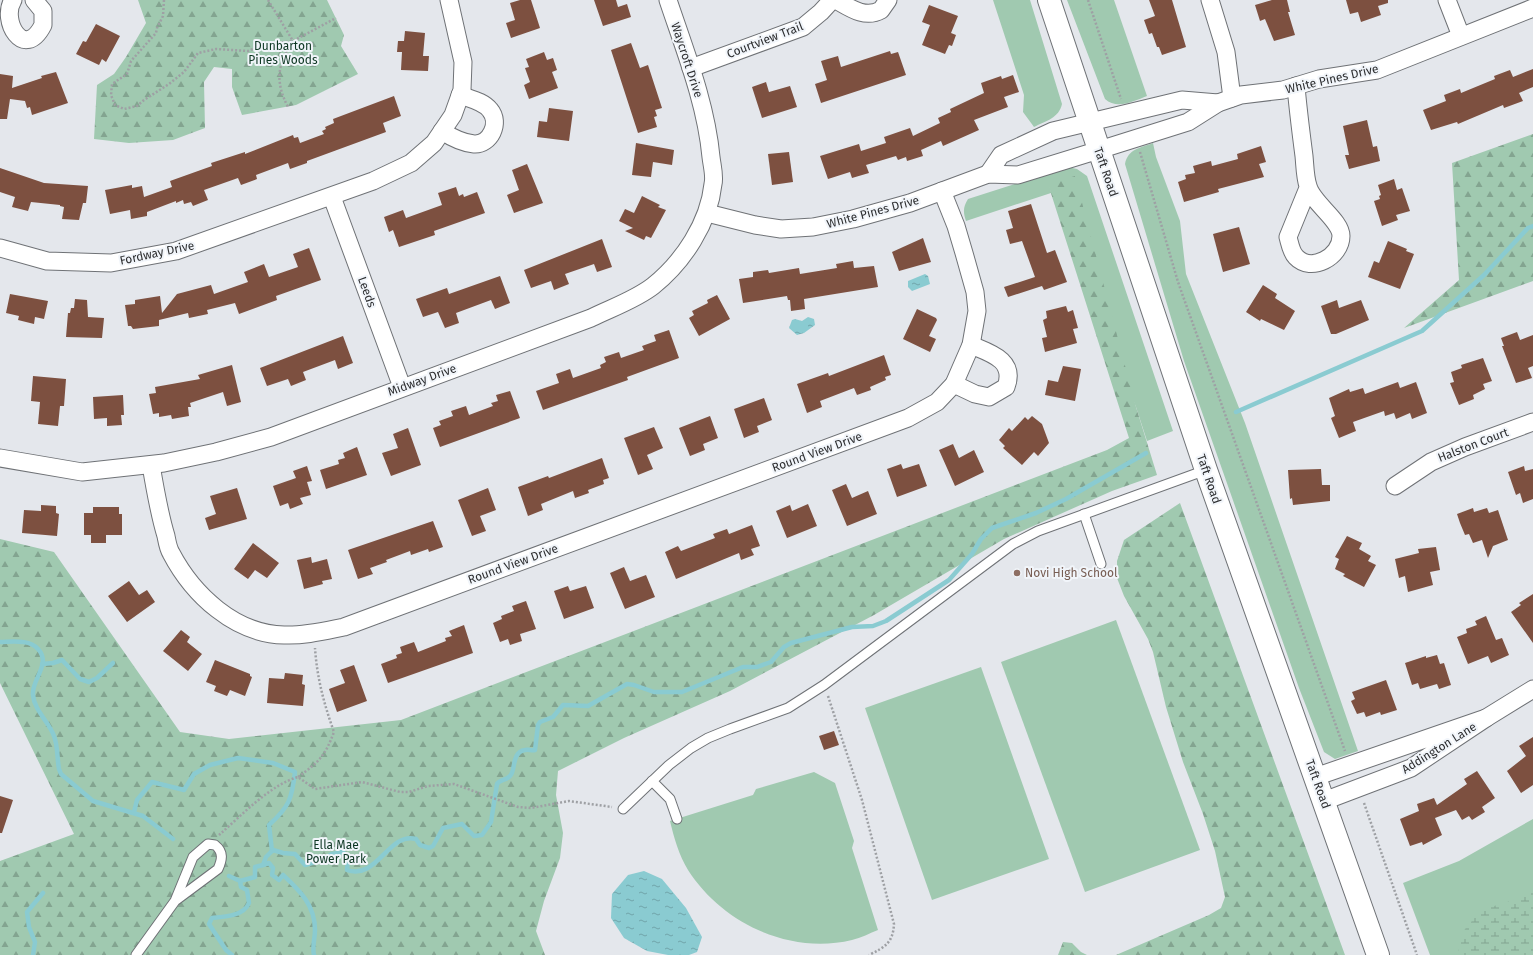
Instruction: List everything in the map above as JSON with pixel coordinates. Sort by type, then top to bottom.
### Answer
[{"type":"street","points":[[13,0],[4,8],[1,21],[13,37],[20,40],[34,36],[44,25],[43,11],[34,0]]},
{"type":"street","name":"Fordway Drive","points":[[0,248],[47,261],[111,263],[176,251],[332,197],[373,181],[411,163],[434,143],[453,116],[462,90],[463,62],[449,0]]},
{"type":"street","name":"Waycroft Drive","points":[[668,0],[691,68],[705,120]]},
{"type":"street","name":"Courtview Trail","points":[[691,68],[803,27],[822,12],[832,0]]},
{"type":"street","points":[[836,0],[854,10],[867,14],[880,10],[888,0]]},
{"type":"street","name":"Taft Road","points":[[1049,0],[1206,470],[1378,955]]},
{"type":"street","points":[[1210,0],[1226,52],[1225,100]]},
{"type":"street","points":[[1447,0],[1461,36]]},
{"type":"street","name":"White Pines Drive","points":[[707,213],[755,225],[781,229],[813,227],[853,219],[942,191],[988,174],[1018,175],[1136,139],[1188,122],[1225,100],[1241,95],[1283,90],[1319,79],[1377,70],[1533,8]]},
{"type":"street","points":[[1296,86],[1308,188]]},
{"type":"street","points":[[442,131],[457,139],[475,144],[489,137],[493,131],[495,123],[489,109],[475,100],[460,95]]},
{"type":"street","name":"White Pines Drive","points":[[988,174],[1000,155],[1053,131],[1182,100],[1225,100]]},
{"type":"street","name":"Midway Drive","points":[[0,458],[82,472],[151,465],[216,452],[271,437],[402,387],[591,318],[638,295],[654,285],[681,258],[707,213],[714,183],[710,145],[705,120]]},
{"type":"street","name":"Round View Drive","points":[[151,465],[161,519],[170,553],[197,591],[226,617],[253,630],[283,635],[313,634],[355,623],[908,418],[937,402],[954,384],[971,345],[977,311],[975,292],[956,226],[942,191]]},
{"type":"street","name":"Leeds","points":[[332,197],[402,387]]},
{"type":"street","points":[[954,384],[975,394],[987,397],[993,396],[1006,387],[1008,378],[1006,367],[1002,360],[971,345]]},
{"type":"street","name":"Halston Court","points":[[1395,486],[1438,459],[1465,447],[1533,422]]},
{"type":"street","name":"Addington Lane","points":[[1324,801],[1411,768],[1486,718],[1533,689]]},
{"type":"street","name":"Addington Lane","points":[[1315,777],[1486,718]]},
{"type":"lane","points":[[623,809],[669,765],[708,738],[788,708],[824,685],[1013,544],[1038,531],[1206,470]]},
{"type":"lane","points":[[1084,514],[1101,564]]},
{"type":"lane","points":[[652,781],[670,799],[677,819]]},
{"type":"lane","points":[[136,955],[175,901],[193,857],[208,844],[216,845],[221,853],[222,862],[218,869],[175,901]]},
{"type":"path","points":[[164,0],[164,16],[156,33],[131,61],[127,74],[112,84],[111,95],[115,105],[124,109],[137,106],[169,84],[184,72],[198,53],[216,49],[248,51],[262,45],[293,41],[336,18]]},
{"type":"path","points":[[268,0],[293,41]]},
{"type":"path","points":[[1088,0],[1120,96],[1127,112]]},
{"type":"path","points":[[288,107],[281,91],[279,77],[284,54],[293,41]]},
{"type":"path","points":[[1136,139],[1178,282],[1345,750]]},
{"type":"path","points":[[208,844],[255,803],[287,780],[298,777],[313,766],[326,753],[334,732],[323,700],[317,675],[313,634]]},
{"type":"path","points":[[824,685],[862,800],[894,924],[893,937],[883,948],[869,955]]},
{"type":"path","points":[[298,777],[315,789],[362,782],[409,792],[428,786],[454,784],[518,807],[531,808],[569,801],[623,809]]},
{"type":"path","points":[[1363,802],[1417,955]]},
{"type":"green space","name":"Dunbarton Pines Woods","points":[[138,0],[327,0],[344,35],[341,46],[358,74],[296,105],[242,115],[232,87],[232,69],[214,67],[204,82],[205,128],[173,140],[129,143],[94,139],[97,85],[114,74],[146,23]]},
{"type":"green space","points":[[993,0],[1030,0],[1062,104],[1055,116],[1034,127],[1023,112],[1024,95]]},
{"type":"green space","points":[[1067,0],[1114,0],[1147,96],[1126,104],[1115,104],[1105,99]]},
{"type":"green space","points":[[1533,134],[1533,281],[1404,328],[1459,280],[1452,163]]},
{"type":"green space","points":[[1153,143],[1156,157],[1180,221],[1186,274],[1245,423],[1358,751],[1335,759],[1324,752],[1299,688],[1184,361],[1125,164],[1132,152]]},
{"type":"green space","points":[[1068,167],[1077,169],[1087,176],[1173,431],[1147,441],[1136,407],[1049,184],[1051,193],[966,221],[965,218],[964,207],[968,199]]},
{"type":"green space","name":"Ella Mae Power Park","points":[[1075,176],[1136,407],[1157,475],[1112,491],[1004,539],[874,615],[730,691],[624,738],[558,771],[556,795],[563,833],[560,858],[544,901],[536,931],[545,955],[0,955],[0,861],[74,834],[0,683],[0,539],[54,552],[180,732],[229,739],[401,720],[1107,450],[1129,438],[1048,184]]},
{"type":"green space","points":[[1180,503],[1345,955],[1116,955],[1209,915],[1221,908],[1225,897],[1215,851],[1203,814],[1183,762],[1166,707],[1153,652],[1148,639],[1124,596],[1117,578],[1117,561],[1124,540]]},
{"type":"green space","points":[[1116,620],[1200,850],[1085,892],[1001,662]]},
{"type":"green space","points":[[981,667],[1049,859],[932,900],[865,708]]},
{"type":"green space","points":[[814,772],[835,783],[854,841],[852,848],[878,930],[852,940],[828,943],[805,943],[781,938],[759,930],[738,919],[719,905],[702,889],[688,870],[677,846],[670,821],[753,795],[756,789]]},
{"type":"green space","points":[[1533,819],[1533,955],[1430,955],[1403,883],[1459,861]]},
{"type":"green space","points":[[1533,892],[1533,955],[1458,955],[1461,934],[1481,910],[1520,898]]},
{"type":"green space","points":[[1063,942],[1072,943],[1081,952],[1087,955],[1058,955]]},
{"type":"water","points":[[925,274],[928,276],[930,284],[912,291],[908,287],[908,281]]},
{"type":"water","points":[[808,317],[814,319],[815,325],[804,333],[797,335],[789,328],[792,320],[795,319],[802,321]]},
{"type":"water","points":[[644,871],[662,879],[686,908],[702,937],[697,952],[689,955],[668,955],[647,951],[624,938],[611,918],[612,894],[628,875]]},
{"type":"building","points":[[520,0],[531,0],[540,28],[511,38],[506,23],[515,20],[510,3]]},
{"type":"building","points":[[594,0],[616,0],[618,7],[627,4],[631,17],[603,26]]},
{"type":"building","points":[[1149,0],[1172,0],[1186,47],[1162,55],[1159,47],[1157,47],[1152,33],[1149,34],[1144,20],[1155,16]]},
{"type":"building","points":[[1272,0],[1287,0],[1290,12],[1288,12],[1295,35],[1274,41],[1265,19],[1260,21],[1255,5]]},
{"type":"building","points":[[1346,0],[1388,0],[1388,3],[1378,6],[1381,15],[1361,22],[1358,12],[1350,14]]},
{"type":"building","points":[[929,5],[958,16],[951,33],[956,35],[952,46],[949,45],[945,54],[922,45],[930,25],[922,22]]},
{"type":"building","points":[[96,24],[120,36],[106,62],[102,59],[99,65],[76,54],[83,41],[86,42]]},
{"type":"building","points":[[405,31],[425,33],[423,56],[429,56],[428,71],[401,70],[402,52],[397,52],[398,41],[404,41]]},
{"type":"building","points":[[631,43],[640,68],[648,65],[662,108],[655,110],[657,116],[654,117],[657,127],[638,133],[611,50]]},
{"type":"building","points":[[890,51],[891,54],[898,52],[906,75],[821,103],[815,84],[827,80],[821,61],[838,56],[841,67]]},
{"type":"building","points":[[544,52],[547,60],[553,58],[557,70],[552,72],[558,88],[529,99],[524,85],[530,82],[525,68],[529,67],[526,59]]},
{"type":"building","points":[[1533,69],[1533,87],[1519,93],[1523,101],[1504,108],[1503,105],[1458,124],[1457,122],[1431,130],[1423,110],[1446,101],[1444,95],[1460,89],[1461,93],[1495,79],[1494,76],[1510,70],[1513,77]]},
{"type":"building","points":[[56,72],[68,103],[32,115],[30,107],[27,108],[25,101],[10,99],[7,119],[0,119],[0,74],[13,76],[12,88],[42,78],[41,76]]},
{"type":"building","points":[[1013,75],[1019,92],[1004,97],[1008,107],[974,120],[979,130],[943,146],[941,141],[921,150],[923,156],[907,161],[906,157],[898,160],[896,156],[866,165],[869,173],[852,178],[850,172],[828,179],[820,156],[859,144],[861,151],[886,143],[884,137],[910,128],[913,136],[940,123],[938,118],[951,112],[950,109],[984,93],[981,83],[1001,76],[1002,79]]},
{"type":"building","points":[[766,82],[769,92],[790,86],[797,107],[762,118],[752,87]]},
{"type":"building","points":[[394,96],[401,116],[383,123],[386,132],[307,161],[307,163],[290,169],[288,163],[256,175],[257,179],[241,185],[238,178],[204,190],[208,200],[193,206],[191,202],[184,204],[183,200],[176,203],[176,201],[147,212],[147,216],[131,219],[130,210],[110,214],[105,190],[132,185],[132,188],[142,186],[144,197],[172,187],[170,181],[212,166],[211,163],[245,152],[245,154],[293,135],[294,138],[298,137],[300,143],[324,134],[322,131],[326,129],[325,127],[334,123],[333,119]]},
{"type":"building","points":[[549,108],[573,111],[569,141],[537,137],[539,121],[547,122]]},
{"type":"building","points":[[1367,120],[1373,147],[1377,146],[1380,161],[1349,169],[1345,155],[1349,155],[1343,126]]},
{"type":"building","points":[[636,143],[674,150],[672,165],[653,162],[651,177],[632,175]]},
{"type":"building","points":[[1261,146],[1266,162],[1259,164],[1264,177],[1218,189],[1219,192],[1184,202],[1178,182],[1186,179],[1185,175],[1195,173],[1193,166],[1211,161],[1212,166],[1238,159],[1237,154]]},
{"type":"building","points":[[789,152],[793,182],[772,185],[768,154]]},
{"type":"building","points":[[527,164],[543,203],[514,213],[507,195],[519,190],[512,170]]},
{"type":"building","points":[[0,168],[44,183],[88,186],[86,203],[83,203],[79,220],[62,219],[64,207],[60,205],[31,202],[28,211],[12,207],[15,197],[0,192]]},
{"type":"building","points":[[1394,179],[1397,190],[1402,188],[1410,211],[1396,215],[1398,220],[1382,226],[1374,201],[1380,199],[1379,196],[1381,195],[1378,185]]},
{"type":"building","points":[[456,187],[459,196],[463,194],[464,197],[477,192],[485,213],[434,231],[435,235],[399,247],[393,230],[389,232],[384,217],[403,210],[406,218],[442,205],[438,193]]},
{"type":"building","points":[[642,196],[660,205],[658,207],[666,210],[651,238],[646,236],[644,240],[625,231],[633,228],[619,221],[625,209],[634,213]]},
{"type":"building","points":[[1031,204],[1047,253],[1055,250],[1067,282],[1044,290],[1042,286],[1008,297],[1004,287],[1035,277],[1022,241],[1010,244],[1006,230],[1013,228],[1008,211]]},
{"type":"building","points":[[1239,227],[1250,264],[1223,272],[1213,234]]},
{"type":"building","points":[[923,238],[931,262],[899,271],[892,252]]},
{"type":"building","points":[[602,239],[612,267],[597,272],[594,264],[565,274],[569,284],[554,290],[551,281],[531,288],[524,270]]},
{"type":"building","points":[[1388,241],[1407,249],[1406,251],[1414,254],[1400,289],[1368,277],[1374,261],[1379,263]]},
{"type":"building","points":[[309,248],[321,280],[276,296],[277,300],[239,314],[235,303],[207,310],[208,314],[189,318],[188,313],[159,320],[159,326],[133,329],[131,326],[128,326],[125,305],[135,304],[135,300],[160,296],[162,313],[177,294],[211,285],[214,294],[248,282],[244,272],[264,264],[269,277],[298,267],[293,254]]},
{"type":"building","points":[[853,261],[854,268],[874,266],[878,287],[804,299],[805,309],[791,311],[790,300],[788,300],[787,296],[743,303],[739,279],[753,277],[753,272],[768,270],[769,273],[799,268],[800,274],[837,268],[836,264]]},
{"type":"building","points":[[500,276],[510,303],[495,309],[491,300],[456,313],[459,323],[445,328],[438,312],[423,317],[416,299],[447,288],[449,294]]},
{"type":"building","points":[[1263,285],[1277,294],[1275,298],[1295,311],[1284,330],[1261,319],[1260,321],[1246,312]]},
{"type":"building","points":[[10,294],[48,301],[44,319],[35,317],[34,324],[18,320],[19,316],[6,313]]},
{"type":"building","points":[[717,295],[730,319],[699,336],[689,318],[694,315],[692,311],[708,303],[707,300]]},
{"type":"building","points":[[75,299],[87,300],[88,317],[104,318],[102,338],[66,337],[68,313],[70,313],[71,308],[74,308]]},
{"type":"building","points":[[1337,300],[1339,308],[1361,300],[1369,320],[1336,334],[1331,334],[1321,306]]},
{"type":"building","points":[[1066,306],[1068,312],[1073,310],[1078,328],[1073,329],[1077,343],[1045,352],[1042,338],[1047,337],[1043,320],[1047,318],[1046,311]]},
{"type":"building","points":[[917,309],[936,318],[937,320],[929,336],[936,339],[930,352],[903,339]]},
{"type":"building","points":[[669,330],[679,358],[627,377],[628,380],[543,410],[536,391],[559,383],[556,374],[570,369],[573,378],[601,368],[600,365],[606,362],[604,357],[619,352],[621,358],[644,350],[642,346],[656,341],[654,335]]},
{"type":"building","points":[[1517,332],[1520,340],[1533,335],[1533,366],[1528,368],[1532,378],[1516,383],[1502,346],[1504,346],[1501,338]]},
{"type":"building","points":[[343,336],[353,363],[338,369],[335,360],[303,372],[306,380],[291,386],[288,379],[267,386],[260,368]]},
{"type":"building","points":[[884,355],[891,375],[885,377],[886,380],[870,387],[871,390],[857,395],[854,388],[820,401],[822,407],[807,413],[797,384],[828,373],[829,376]]},
{"type":"building","points":[[1483,358],[1492,381],[1483,384],[1485,389],[1473,395],[1474,399],[1459,405],[1450,383],[1454,382],[1451,372],[1462,368],[1461,365]]},
{"type":"building","points":[[232,365],[241,402],[227,406],[223,392],[190,403],[191,407],[188,407],[189,416],[172,419],[171,415],[159,417],[159,413],[153,414],[149,394],[156,393],[155,387],[200,379],[198,375]]},
{"type":"building","points":[[1063,366],[1081,369],[1075,401],[1045,395],[1048,380],[1058,382]]},
{"type":"building","points":[[33,376],[66,379],[64,406],[60,406],[58,426],[38,424],[40,402],[31,401]]},
{"type":"building","points":[[1398,382],[1400,388],[1416,382],[1427,413],[1412,419],[1410,413],[1396,419],[1394,413],[1385,416],[1384,411],[1353,422],[1356,431],[1339,438],[1331,418],[1335,416],[1329,398],[1349,389],[1350,392],[1363,388],[1365,394]]},
{"type":"building","points":[[510,391],[520,418],[440,447],[433,428],[441,425],[439,421],[453,416],[451,411],[466,406],[469,415],[493,406],[491,403],[498,401],[496,395]]},
{"type":"building","points":[[123,395],[124,415],[121,415],[122,425],[107,426],[107,418],[94,419],[93,397]]},
{"type":"building","points":[[764,398],[772,420],[757,426],[759,432],[744,438],[734,409]]},
{"type":"building","points":[[710,416],[718,438],[703,444],[705,450],[690,456],[679,428]]},
{"type":"building","points":[[1032,416],[1042,424],[1049,443],[1038,456],[1034,452],[1022,465],[1003,448],[1005,446],[999,440],[1009,428],[1012,431],[1025,417],[1028,420]]},
{"type":"building","points":[[654,427],[663,448],[647,455],[653,469],[638,475],[624,438]]},
{"type":"building","points":[[408,428],[421,465],[391,476],[382,453],[398,448],[393,434]]},
{"type":"building","points":[[953,444],[959,458],[974,450],[984,472],[955,486],[939,450]]},
{"type":"building","points":[[357,447],[367,475],[326,489],[320,470],[339,464],[338,460],[345,458],[343,453]]},
{"type":"building","points":[[602,458],[609,478],[603,480],[604,484],[588,490],[589,493],[575,498],[573,491],[541,504],[543,510],[528,516],[518,487],[548,476],[549,478]]},
{"type":"building","points":[[901,464],[903,469],[919,464],[927,486],[897,497],[887,469]]},
{"type":"building","points":[[307,466],[312,481],[307,482],[311,495],[300,498],[303,504],[290,509],[288,503],[280,506],[273,486],[296,478],[293,471]]},
{"type":"building","points":[[1524,466],[1525,471],[1533,469],[1533,499],[1523,503],[1520,493],[1516,495],[1508,472]]},
{"type":"building","points":[[1321,469],[1322,485],[1330,485],[1330,501],[1293,505],[1292,498],[1290,499],[1288,470]]},
{"type":"building","points":[[846,484],[852,498],[868,491],[877,514],[847,526],[832,490]]},
{"type":"building","points":[[237,488],[247,519],[209,530],[205,518],[216,514],[210,496]]},
{"type":"building","points":[[488,488],[496,510],[480,516],[486,531],[472,536],[458,500]]},
{"type":"building","points":[[808,504],[817,526],[787,538],[776,511],[790,505],[792,511]]},
{"type":"building","points":[[41,505],[56,506],[56,513],[59,514],[57,536],[22,533],[24,510],[41,511]]},
{"type":"building","points":[[93,507],[119,507],[119,514],[122,514],[122,535],[106,535],[106,543],[91,543],[91,535],[84,535],[84,513],[93,513]]},
{"type":"building","points":[[1473,508],[1474,512],[1487,508],[1489,513],[1498,510],[1508,540],[1493,546],[1488,558],[1482,540],[1473,543],[1469,534],[1465,535],[1457,514]]},
{"type":"building","points":[[433,521],[443,547],[429,552],[428,549],[411,555],[410,551],[386,560],[387,562],[370,568],[373,574],[358,579],[348,550]]},
{"type":"building","points":[[752,525],[760,546],[751,549],[754,555],[741,560],[739,553],[676,579],[665,552],[678,546],[681,551],[715,538],[713,534],[727,529],[729,534]]},
{"type":"building","points":[[1347,536],[1362,543],[1359,549],[1371,556],[1368,561],[1376,565],[1364,587],[1343,576],[1345,574],[1335,569],[1339,559],[1335,557]]},
{"type":"building","points":[[253,543],[279,563],[267,578],[255,570],[248,579],[234,569]]},
{"type":"building","points":[[1436,547],[1440,570],[1430,572],[1433,585],[1408,592],[1405,576],[1399,578],[1395,559],[1419,553],[1418,549]]},
{"type":"building","points":[[311,557],[312,563],[327,559],[332,579],[322,581],[323,584],[304,589],[297,560]]},
{"type":"building","points":[[624,567],[630,581],[646,575],[655,597],[625,609],[610,573]]},
{"type":"building","points":[[129,581],[139,595],[147,590],[155,602],[127,622],[108,596]]},
{"type":"building","points":[[568,586],[570,591],[586,586],[594,608],[564,619],[554,591]]},
{"type":"building","points":[[1533,594],[1533,643],[1511,612],[1521,605],[1519,603]]},
{"type":"building","points":[[526,601],[536,629],[520,634],[522,641],[510,645],[508,639],[500,642],[493,623],[502,619],[501,616],[514,611],[512,606]]},
{"type":"building","points":[[1486,616],[1496,640],[1502,638],[1509,655],[1491,663],[1488,656],[1468,664],[1457,637],[1467,633],[1466,629],[1477,625],[1475,621]]},
{"type":"building","points":[[464,625],[473,653],[388,683],[381,664],[397,658],[396,655],[402,653],[400,647],[414,642],[418,652],[446,641],[445,638],[452,636],[449,631]]},
{"type":"building","points":[[181,630],[190,637],[187,642],[202,654],[188,671],[163,651]]},
{"type":"building","points":[[1437,655],[1440,664],[1444,663],[1451,685],[1439,689],[1437,684],[1420,689],[1418,683],[1412,685],[1405,663],[1426,656],[1426,658]]},
{"type":"building","points":[[215,660],[250,674],[252,677],[245,696],[230,690],[227,696],[214,691],[216,686],[206,682]]},
{"type":"building","points":[[354,665],[367,701],[337,712],[329,689],[345,683],[340,670]]},
{"type":"building","points":[[285,673],[303,675],[302,684],[305,685],[303,706],[267,703],[269,678],[284,679]]},
{"type":"building","points":[[1386,680],[1397,710],[1381,715],[1380,712],[1366,717],[1364,712],[1357,714],[1351,701],[1355,699],[1352,692]]},
{"type":"building","points":[[834,731],[839,745],[824,750],[819,736]]},
{"type":"building","points":[[1533,737],[1533,785],[1521,793],[1507,771],[1526,756],[1519,746]]},
{"type":"building","points":[[1477,771],[1495,798],[1482,807],[1485,812],[1472,820],[1469,816],[1462,820],[1456,810],[1435,818],[1442,835],[1423,845],[1422,842],[1410,846],[1400,819],[1419,811],[1417,804],[1434,798],[1437,805],[1467,784],[1464,779]]},
{"type":"building","points":[[0,796],[13,800],[2,833],[0,833]]},
{"type":"waterway","points":[[1236,412],[1422,331],[1484,275],[1528,228],[1533,226]]},
{"type":"waterway","points":[[314,955],[313,946],[315,930],[314,921],[309,906],[301,893],[283,875],[279,880],[272,875],[273,868],[269,863],[263,865],[266,857],[273,850],[295,854],[305,865],[322,860],[332,854],[343,852],[348,859],[347,870],[357,871],[367,869],[390,848],[407,838],[416,839],[420,845],[429,848],[433,846],[443,828],[462,824],[474,836],[482,835],[491,822],[497,784],[500,781],[507,779],[512,774],[516,758],[521,751],[535,750],[538,725],[540,722],[553,717],[563,705],[588,706],[627,684],[654,692],[682,692],[743,667],[757,667],[771,662],[784,647],[791,643],[852,627],[873,626],[886,621],[949,580],[972,554],[981,539],[992,528],[1036,513],[1066,499],[1146,453]]},
{"type":"waterway","points":[[0,642],[25,642],[35,646],[42,655],[42,666],[33,689],[33,695],[36,706],[54,736],[61,774],[93,801],[143,816],[173,839]]},
{"type":"waterway","points":[[42,664],[62,660],[80,679],[89,682],[97,678],[113,663]]},
{"type":"waterway","points":[[134,812],[137,800],[152,782],[184,790],[194,774],[210,765],[238,758],[273,763],[295,772],[291,796],[281,813],[269,825],[272,851]]},
{"type":"waterway","points":[[240,881],[255,877],[255,867],[263,865]]},
{"type":"waterway","points":[[229,876],[240,881],[241,887],[247,890],[249,903],[243,911],[233,915],[212,918],[209,924],[226,950],[232,955]]},
{"type":"waterway","points":[[33,955],[35,942],[29,927],[27,912],[43,893]]},
{"type":"place","name":"Novi High School","points":[[1017,573]]}]
